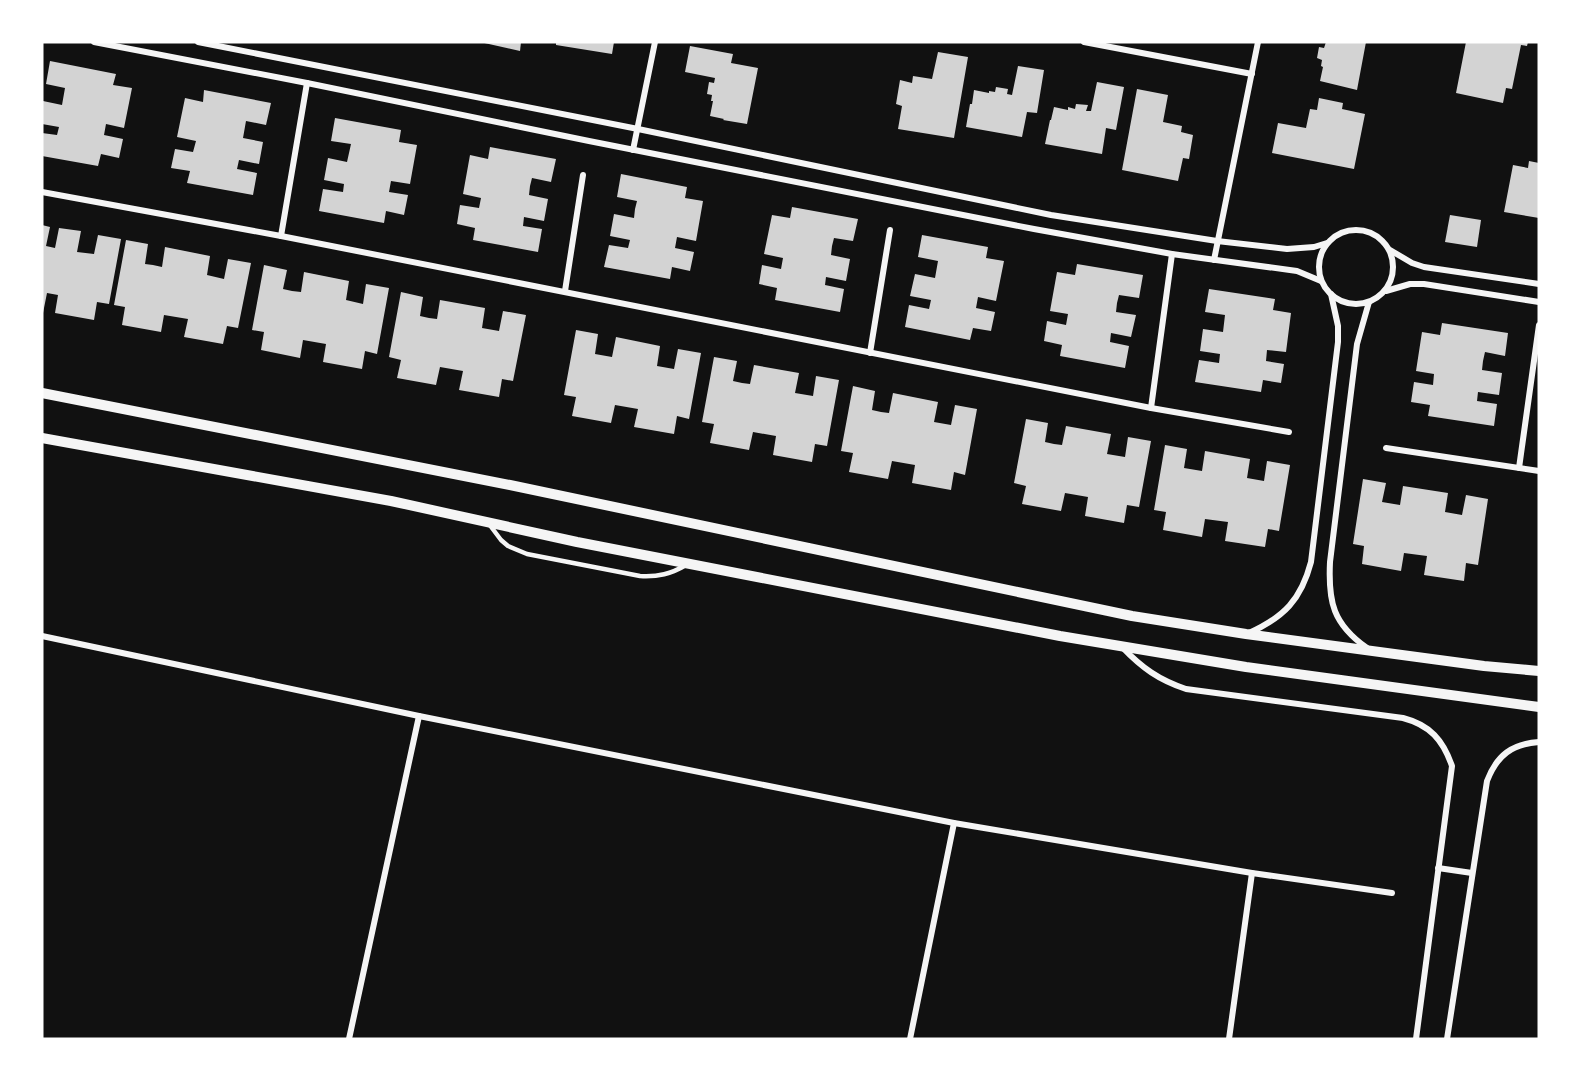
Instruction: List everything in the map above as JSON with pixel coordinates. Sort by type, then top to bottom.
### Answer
[{"type":"street","points":[[94,42],[977,218],[1172,254],[1297,271],[1322,281]]},
{"type":"street","points":[[198,42],[1051,214],[1217,241],[1287,249],[1307,248],[1327,243]]},
{"type":"street","points":[[633,150],[655,42]]},
{"type":"street","points":[[1084,42],[1252,74]]},
{"type":"street","points":[[1214,260],[1258,42]]},
{"type":"street","points":[[281,236],[307,83]]},
{"type":"street","points":[[565,291],[583,175]]},
{"type":"street","points":[[42,192],[565,291],[1151,408],[1289,432]]},
{"type":"street","points":[[1361,229],[1373,232],[1390,250],[1394,261],[1391,282],[1385,291],[1370,302],[1349,304],[1331,294],[1322,281],[1319,261],[1327,243],[1336,234],[1361,229]]},
{"type":"street","points":[[870,353],[890,230]]},
{"type":"street","points":[[1390,250],[1424,267],[1539,284]]},
{"type":"street","points":[[1151,408],[1172,254]]},
{"type":"street","points":[[1385,291],[1410,284],[1424,284],[1539,302]]},
{"type":"street","points":[[1246,634],[1266,625],[1298,596],[1311,562],[1338,342],[1338,326],[1331,294]]},
{"type":"street","points":[[1370,302],[1357,344],[1329,580],[1331,601],[1339,620],[1352,638],[1370,650]]},
{"type":"street","points":[[1519,468],[1539,325]]},
{"type":"street","points":[[42,393],[510,485],[1132,616],[1246,634],[1484,666],[1539,671]]},
{"type":"street","points":[[42,438],[391,501],[577,542],[1122,647],[1246,667],[1539,707]]},
{"type":"street","points":[[1386,448],[1539,471]]},
{"type":"street","points":[[42,636],[419,716],[954,823],[1252,873],[1392,893]]},
{"type":"street","points":[[1122,647],[1150,673],[1168,683],[1186,689],[1403,718],[1425,727],[1437,738],[1452,766],[1416,1039]]},
{"type":"street","points":[[349,1039],[419,716]]},
{"type":"street","points":[[1447,1039],[1487,781],[1496,763],[1514,747],[1539,742]]},
{"type":"street","points":[[910,1039],[954,823]]},
{"type":"street","points":[[1438,868],[1472,873]]},
{"type":"street","points":[[1229,1039],[1252,873]]},
{"type":"lane","points":[[487,522],[508,546],[526,554],[653,577],[666,575],[689,563]]},
{"type":"building","points":[[480,42],[521,42],[520,51]]},
{"type":"building","points":[[556,42],[614,42],[612,54],[556,45]]},
{"type":"building","points":[[1326,42],[1366,42],[1357,90],[1320,81],[1323,67],[1321,66],[1322,60],[1317,58],[1319,47],[1324,48]]},
{"type":"building","points":[[1466,42],[1528,42],[1527,46],[1521,45],[1512,89],[1506,88],[1503,103],[1456,93]]},
{"type":"building","points":[[690,46],[733,54],[731,63],[758,68],[747,124],[710,116],[713,101],[711,101],[712,95],[707,94],[709,82],[714,83],[715,78],[685,72]]},
{"type":"building","points":[[938,52],[968,57],[954,138],[898,129],[902,106],[896,104],[900,80],[912,83],[913,76],[932,79]]},
{"type":"building","points":[[50,61],[116,74],[113,85],[132,88],[124,128],[106,124],[104,135],[123,139],[119,158],[101,154],[98,166],[42,156],[42,133],[57,135],[59,127],[42,124],[43,101],[62,105],[65,88],[46,84]]},
{"type":"building","points":[[1018,66],[1044,70],[1037,113],[1027,112],[1022,137],[966,127],[974,90],[989,93],[989,91],[995,92],[996,87],[1008,89],[1007,94],[1012,95]]},
{"type":"building","points":[[1097,82],[1124,87],[1116,130],[1106,128],[1102,154],[1045,144],[1054,107],[1068,110],[1068,107],[1075,109],[1076,104],[1088,105],[1086,111],[1091,111]]},
{"type":"building","points":[[1137,89],[1168,95],[1163,122],[1182,126],[1181,132],[1193,135],[1189,159],[1183,158],[1178,181],[1122,170]]},
{"type":"building","points":[[204,90],[271,103],[266,125],[246,121],[243,138],[263,142],[259,164],[239,160],[237,169],[257,173],[253,195],[187,183],[190,171],[171,168],[175,149],[193,152],[196,141],[177,137],[185,98],[203,102]]},
{"type":"building","points":[[1319,98],[1343,103],[1342,109],[1365,114],[1354,169],[1272,153],[1278,123],[1306,128],[1310,109],[1317,110]]},
{"type":"building","points":[[335,118],[401,130],[399,142],[417,145],[410,184],[391,181],[389,192],[408,195],[404,215],[386,211],[384,223],[319,211],[323,189],[343,192],[344,184],[324,180],[328,158],[347,162],[351,144],[331,141]]},
{"type":"building","points":[[490,147],[556,159],[551,182],[532,178],[530,186],[529,195],[548,199],[544,221],[524,217],[523,226],[542,229],[538,252],[473,240],[475,228],[457,224],[460,205],[479,208],[481,198],[463,194],[470,155],[488,159]]},
{"type":"building","points":[[1529,161],[1539,163],[1539,218],[1504,212],[1513,165],[1528,168]]},
{"type":"building","points":[[621,174],[687,187],[685,198],[703,201],[696,241],[677,237],[675,248],[694,252],[690,271],[672,267],[670,279],[604,267],[609,245],[628,248],[630,240],[610,236],[614,214],[634,218],[637,201],[617,197]]},
{"type":"building","points":[[792,207],[858,219],[853,241],[834,238],[832,246],[831,255],[850,259],[846,281],[826,277],[825,285],[844,289],[840,312],[775,300],[777,288],[759,284],[762,265],[781,269],[783,258],[764,254],[772,215],[790,218]]},
{"type":"building","points":[[1450,215],[1481,220],[1477,247],[1445,242]]},
{"type":"building","points":[[42,225],[50,227],[46,246],[55,248],[59,228],[81,231],[77,252],[94,254],[98,235],[121,239],[109,304],[97,302],[94,320],[55,313],[58,295],[47,293],[42,313]]},
{"type":"building","points":[[922,235],[988,247],[986,258],[1004,261],[996,301],[978,297],[976,308],[995,312],[991,331],[973,328],[970,340],[905,327],[909,305],[929,309],[931,300],[910,296],[915,274],[935,278],[938,261],[918,257]]},
{"type":"building","points":[[126,240],[148,244],[145,264],[162,267],[165,247],[210,256],[207,275],[224,279],[228,259],[251,263],[238,328],[227,326],[223,344],[184,337],[188,319],[164,315],[161,332],[122,325],[125,307],[114,305]]},
{"type":"building","points":[[1077,264],[1143,275],[1139,298],[1119,295],[1117,303],[1116,312],[1136,315],[1131,337],[1111,333],[1110,342],[1129,346],[1125,368],[1060,356],[1062,345],[1044,341],[1047,321],[1066,325],[1068,314],[1050,311],[1057,272],[1075,275]]},
{"type":"building","points":[[264,265],[287,270],[283,289],[292,291],[301,292],[304,272],[349,281],[346,300],[363,304],[366,284],[389,288],[377,354],[365,351],[362,369],[323,362],[326,344],[303,340],[300,358],[261,350],[264,332],[252,330]]},
{"type":"building","points":[[1209,289],[1275,299],[1273,310],[1291,313],[1286,352],[1267,350],[1266,361],[1284,364],[1281,383],[1263,380],[1261,392],[1195,382],[1199,360],[1219,363],[1220,354],[1200,351],[1203,329],[1223,332],[1225,315],[1205,312]]},
{"type":"building","points":[[401,292],[423,297],[420,316],[429,318],[437,319],[440,300],[485,308],[482,328],[499,331],[503,311],[526,315],[513,381],[502,379],[499,397],[459,390],[463,371],[440,367],[436,385],[397,378],[401,360],[389,357]]},
{"type":"building","points":[[1442,323],[1508,333],[1505,356],[1485,352],[1483,361],[1482,370],[1502,373],[1499,395],[1478,392],[1477,401],[1497,404],[1494,426],[1428,416],[1430,405],[1411,402],[1414,382],[1433,385],[1434,374],[1416,371],[1422,332],[1440,335]]},
{"type":"building","points":[[576,330],[598,334],[595,354],[612,357],[616,337],[660,346],[657,366],[674,369],[678,349],[701,353],[689,419],[677,416],[674,434],[634,427],[638,409],[615,405],[611,423],[572,416],[576,397],[564,395]]},
{"type":"building","points":[[714,357],[737,361],[733,381],[742,383],[750,384],[754,365],[799,373],[795,393],[813,396],[816,376],[839,380],[827,446],[815,444],[812,462],[773,455],[776,436],[753,432],[749,450],[710,443],[714,424],[702,422]]},
{"type":"building","points":[[853,386],[875,391],[872,410],[881,412],[889,413],[893,393],[938,402],[934,422],[951,425],[955,405],[977,409],[965,475],[954,472],[951,490],[912,483],[915,465],[892,461],[888,479],[849,472],[853,453],[841,451]]},
{"type":"building","points":[[1026,419],[1048,423],[1045,442],[1054,444],[1062,445],[1066,426],[1111,434],[1107,454],[1125,457],[1128,437],[1151,441],[1139,507],[1127,505],[1124,523],[1085,516],[1088,497],[1065,493],[1061,511],[1022,504],[1026,486],[1014,483]]},
{"type":"building","points":[[1165,445],[1187,449],[1184,468],[1202,471],[1205,451],[1250,459],[1247,478],[1264,481],[1267,461],[1290,465],[1279,531],[1268,529],[1265,547],[1225,541],[1228,522],[1205,519],[1202,537],[1163,530],[1166,512],[1154,510]]},
{"type":"building","points":[[1363,479],[1386,483],[1382,502],[1400,505],[1403,486],[1448,493],[1445,512],[1462,515],[1466,495],[1488,499],[1478,565],[1466,563],[1464,581],[1424,575],[1427,556],[1404,553],[1401,571],[1362,564],[1364,546],[1353,544]]}]
